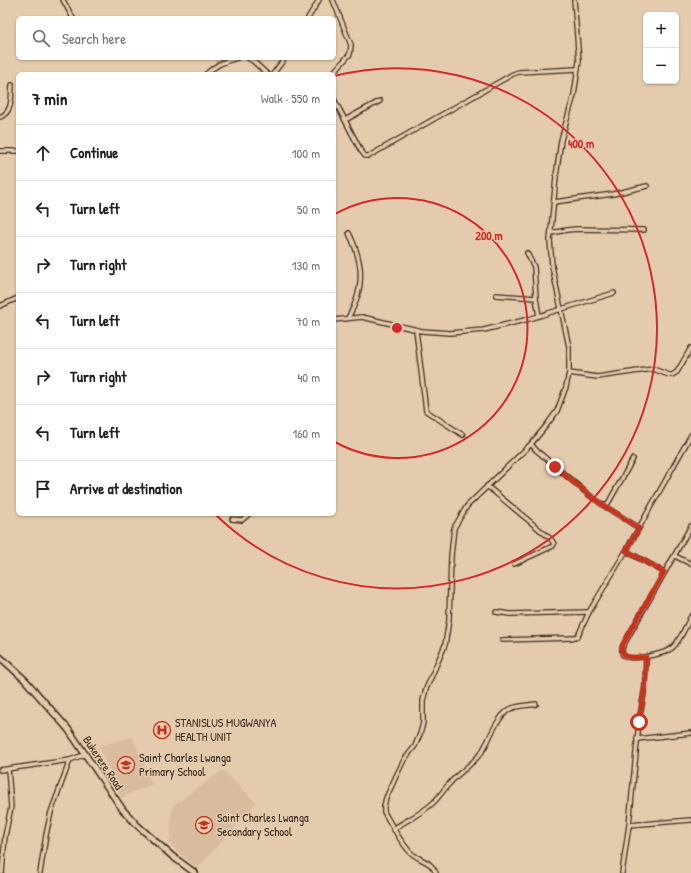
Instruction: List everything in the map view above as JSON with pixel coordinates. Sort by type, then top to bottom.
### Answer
[{"type":"street","points":[[63,0],[72,16]]},
{"type":"street","points":[[309,16],[319,0]]},
{"type":"street","points":[[333,0],[351,50],[350,54],[334,72]]},
{"type":"street","points":[[436,873],[434,866],[412,854],[404,845],[384,812],[384,806],[386,798],[404,760],[415,746],[420,734],[423,723],[423,701],[426,689],[445,645],[449,620],[451,556],[454,528],[467,506],[531,444],[557,411],[570,373],[569,346],[552,266],[550,240],[561,140],[574,95],[579,52],[574,0]]},
{"type":"street","points":[[208,72],[212,67],[230,60]]},
{"type":"street","points":[[252,60],[265,72]]},
{"type":"street","points":[[274,72],[283,60]]},
{"type":"street","points":[[336,103],[361,151],[365,156],[369,156],[513,74],[519,72],[577,69]]},
{"type":"street","points":[[0,117],[9,110],[12,85]]},
{"type":"street","points":[[345,120],[380,101]]},
{"type":"street","points":[[0,151],[16,151]]},
{"type":"street","points":[[554,202],[613,194],[647,186]]},
{"type":"street","points":[[551,234],[577,229],[644,230]]},
{"type":"street","points":[[348,318],[357,298],[361,271],[359,257],[349,233]]},
{"type":"street","points":[[527,253],[534,267],[539,316]]},
{"type":"street","points":[[336,320],[362,317],[416,330],[438,333],[484,330],[561,310],[614,293]]},
{"type":"street","points":[[496,295],[536,298]]},
{"type":"street","points":[[0,306],[16,299]]},
{"type":"street","points":[[416,330],[426,412],[463,435]]},
{"type":"street","points":[[570,373],[596,377],[653,369],[672,375],[677,372],[691,348]]},
{"type":"street","points":[[502,640],[571,638],[578,636],[589,612],[626,551],[691,435]]},
{"type":"street","points":[[531,444],[555,467],[589,495],[639,528]]},
{"type":"street","points":[[606,507],[633,459]]},
{"type":"street","points":[[487,486],[551,539],[554,544],[553,546],[514,564]]},
{"type":"street","points":[[232,519],[242,520],[247,516]]},
{"type":"street","points":[[691,526],[622,646],[623,655],[627,657],[646,657],[666,652],[673,648],[691,616]]},
{"type":"street","points":[[626,551],[664,572]]},
{"type":"street","points":[[675,556],[691,564]]},
{"type":"street","points":[[496,612],[510,614],[589,612]]},
{"type":"street","name":"Bukerere Road","points":[[0,657],[25,680],[68,728],[123,810],[137,825],[172,856],[195,873]]},
{"type":"street","points":[[622,873],[629,825],[637,738],[645,687],[646,657]]},
{"type":"street","points":[[394,829],[434,803],[449,783],[481,753],[496,725],[506,712],[513,708],[536,704]]},
{"type":"street","points":[[637,738],[691,733]]},
{"type":"street","points":[[0,770],[70,760],[86,754]]},
{"type":"street","points":[[40,873],[51,812],[70,760]]},
{"type":"street","points":[[2,873],[5,836],[11,808],[8,769]]},
{"type":"street","points":[[629,825],[691,820]]},
{"type":"shaded area","name":"Saint Charles Lwanga Primary School","points":[[132,737],[152,784],[121,798],[99,746]]},
{"type":"shaded area","name":"Saint Charles Lwanga Secondary School","points":[[223,770],[256,803],[197,869],[170,844],[172,806]]},
{"type":"place","name":"STANISLUS MUGWANYA HEALTH UNIT","points":[[162,730]]},
{"type":"place","name":"Saint Charles Lwanga Primary School","points":[[126,765]]},
{"type":"place","name":"Saint Charles Lwanga Secondary School","points":[[204,825]]},
{"type":"route","points":[[555,467],[589,495],[639,528],[626,551],[664,572],[622,646],[623,655],[627,657],[646,657],[645,687],[639,722]]}]
